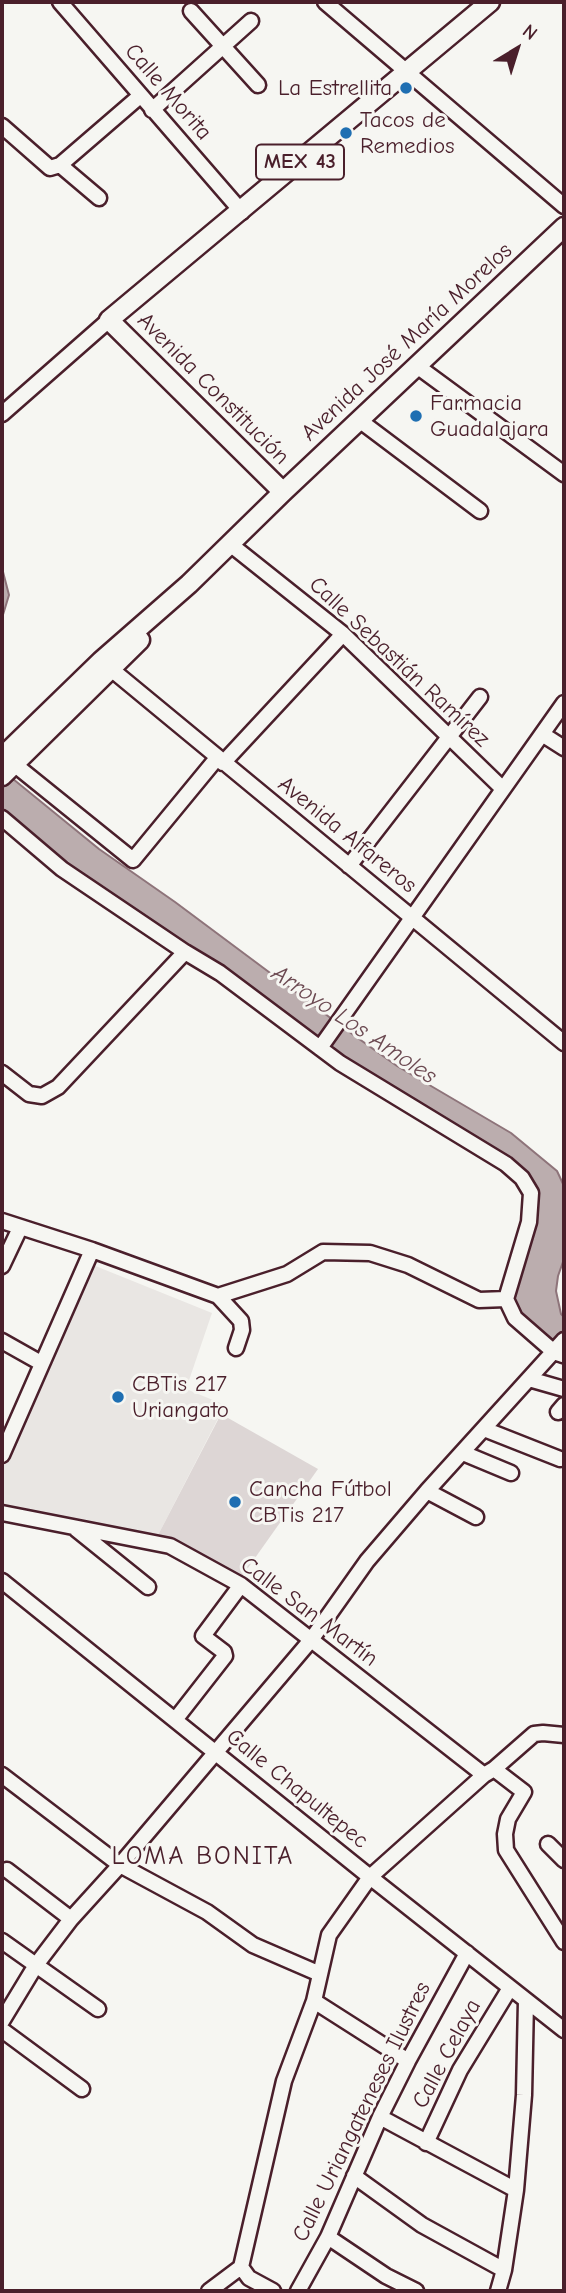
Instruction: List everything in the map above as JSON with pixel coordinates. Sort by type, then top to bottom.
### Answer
[{"type":"main road","name":"MEX 43","points":[[109,320],[242,212],[490,2]]},
{"type":"main road","name":"Avenida José María Morelos","points":[[6,767],[107,665],[178,601],[188,584],[283,492],[564,227]]},
{"type":"main road","name":"Avenida Constitución","points":[[109,320],[283,492]]},
{"type":"street","name":"Calle Morita","points":[[60,2],[242,212]]},
{"type":"street","points":[[325,2],[564,206]]},
{"type":"street","points":[[191,11],[258,85]]},
{"type":"street","points":[[152,110],[251,21]]},
{"type":"street","points":[[2,126],[50,168],[60,165],[140,96]]},
{"type":"street","points":[[60,165],[99,198]]},
{"type":"street","points":[[2,414],[109,320]]},
{"type":"street","points":[[417,366],[564,474]]},
{"type":"street","points":[[359,420],[480,511]]},
{"type":"street","name":"Calle Sebastián Ramírez","points":[[230,544],[343,634],[503,789]]},
{"type":"street","points":[[6,767],[133,860],[220,761],[343,634]]},
{"type":"street","name":"Avenida Alfareros","points":[[107,665],[220,761],[564,1042]]},
{"type":"street","points":[[349,866],[480,698]]},
{"type":"street","points":[[321,1046],[564,702]]},
{"type":"street","points":[[542,734],[564,748]]},
{"type":"street","points":[[2,818],[62,869],[220,973],[321,1046],[340,1063],[506,1164],[522,1178],[531,1193],[529,1222],[506,1299],[515,1318],[560,1349],[528,1380],[368,1561],[311,1640],[71,1919],[36,1965],[2,2021]]},
{"type":"street","points":[[2,1073],[29,1094],[42,1096],[58,1087],[185,952]]},
{"type":"street","points":[[2,1221],[92,1250],[218,1296],[241,1321],[242,1330],[236,1348]]},
{"type":"street","points":[[2,1266],[20,1228]]},
{"type":"street","points":[[2,1455],[92,1250]]},
{"type":"street","points":[[218,1296],[287,1275],[323,1252],[370,1253],[408,1265],[479,1300],[506,1299]]},
{"type":"street","points":[[2,1341],[41,1363]]},
{"type":"street","points":[[528,1380],[564,1389]]},
{"type":"street","points":[[484,1429],[560,1459]]},
{"type":"street","points":[[463,1453],[511,1473]]},
{"type":"street","points":[[427,1492],[476,1517]]},
{"type":"street","name":"Calle San Martín","points":[[2,1513],[170,1546],[241,1585],[489,1772],[524,1792],[508,1819],[506,1850],[564,1942]]},
{"type":"street","points":[[75,1528],[148,1587]]},
{"type":"street","name":"Calle Chapultepec","points":[[2,1581],[564,2029]]},
{"type":"street","points":[[174,1720],[225,1656],[224,1651],[203,1636],[241,1585]]},
{"type":"street","points":[[209,2291],[241,2267],[284,2081],[314,2001],[329,1935],[370,1877],[489,1772],[534,1734],[564,1735]]},
{"type":"street","points":[[2,1775],[120,1865],[207,1912],[253,1945],[320,1974]]},
{"type":"street","points":[[548,1844],[564,1860]]},
{"type":"street","points":[[7,1870],[71,1919]]},
{"type":"street","points":[[2,1941],[98,2009]]},
{"type":"street","name":"Calle Uriangateneses Ilustres","points":[[299,2291],[328,2238],[380,2117],[467,1953]]},
{"type":"street","name":"Calle Celaya","points":[[426,2143],[460,2070],[510,1988]]},
{"type":"street","points":[[314,2001],[408,2062]]},
{"type":"street","points":[[498,2291],[504,2270],[516,2190],[524,2095],[526,2001]]},
{"type":"street","points":[[2,2030],[82,2089]]},
{"type":"street","points":[[380,2117],[516,2190]]},
{"type":"street","points":[[354,2176],[422,2225],[504,2270]]},
{"type":"street","points":[[328,2238],[386,2276],[416,2291]]},
{"type":"street","points":[[241,2267],[249,2278],[273,2291]]},
{"type":"shaded area","points":[[2,568],[9,595],[2,618]]},
{"type":"shaded area","name":"Arroyo Los Amoles","points":[[2,770],[99,849],[348,1031],[397,1066],[511,1133],[557,1171],[564,1186],[564,1259],[556,1291],[564,1317],[564,1347],[539,1334],[518,1316],[510,1298],[537,1192],[324,1042],[69,869],[2,817]]},
{"type":"shaded area","name":"CBTis 217 Uriangato","points":[[88,1263],[212,1313],[186,1389],[225,1405],[158,1535],[2,1510],[2,1462]]},
{"type":"shaded area","name":"Cancha Fútbol CBTis 217","points":[[221,1414],[318,1469],[238,1582],[158,1535]]},
{"type":"place","name":"La Estrellita","points":[[406,88]]},
{"type":"place","name":"Tacos de Remedios","points":[[346,133]]},
{"type":"place","name":"Farmacia Guadalajara","points":[[416,416]]},
{"type":"place","name":"CBTis 217 Uriangato","points":[[118,1397]]},
{"type":"place","name":"Cancha Fútbol CBTis 217","points":[[235,1502]]},
{"type":"district","name":"LOMA BONITA","points":[[203,1857]]}]
